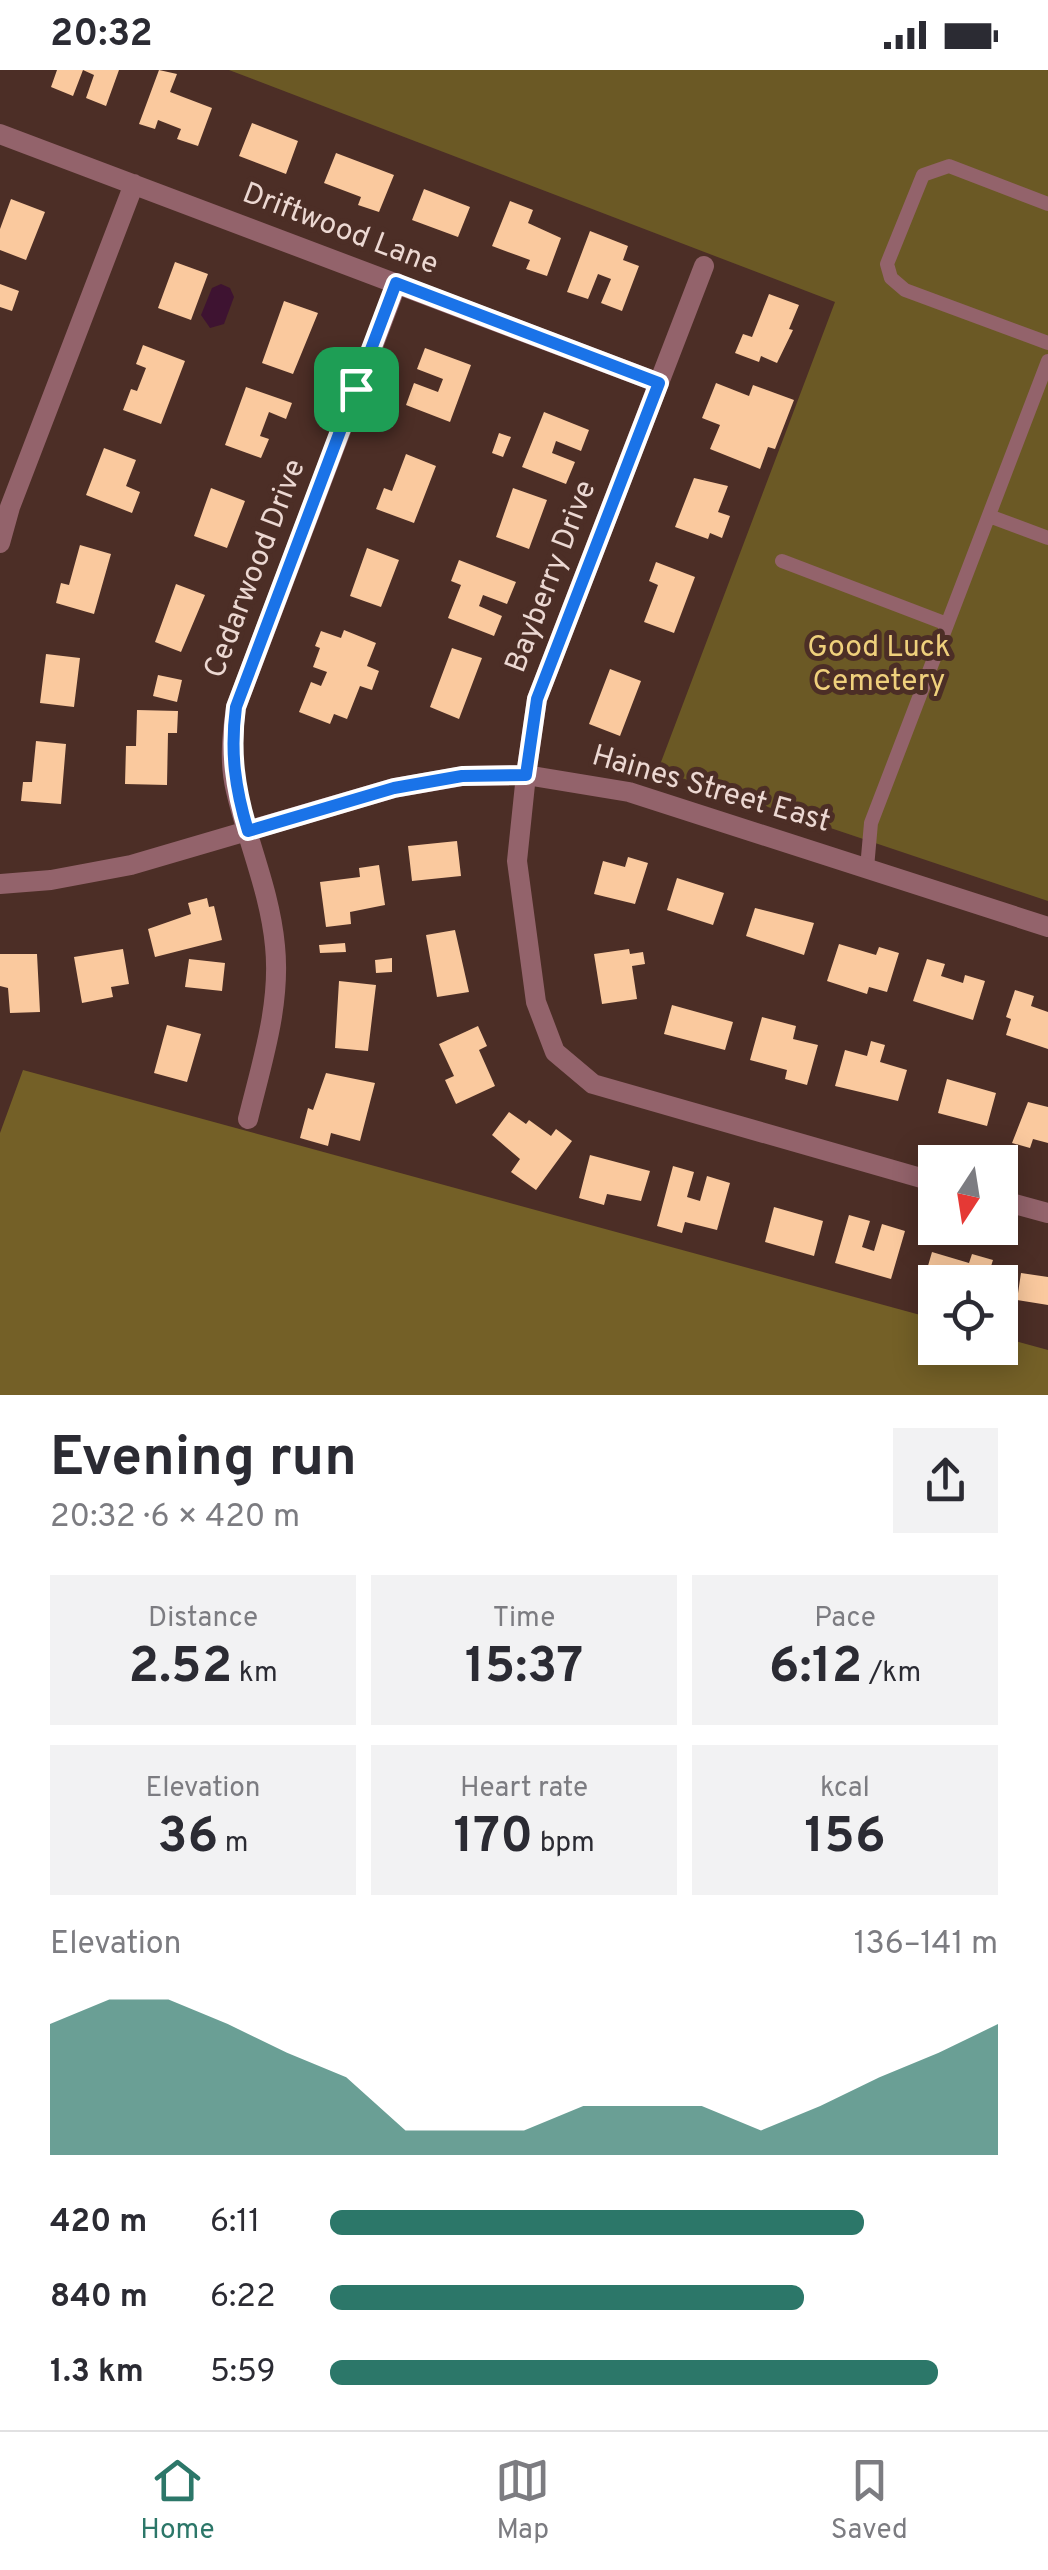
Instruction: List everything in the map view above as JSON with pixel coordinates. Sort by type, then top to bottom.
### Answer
[{"type":"street","name":"Driftwood Lane","points":[[0,134],[659,383]]},
{"type":"street","points":[[0,544],[10,507],[134,184]]},
{"type":"street","name":"Bayberry Drive","points":[[704,266],[537,699],[518,861],[536,1002],[555,1052],[593,1084],[918,1177]]},
{"type":"street","name":"Cedarwood Drive","points":[[248,1119],[274,1011],[276,948],[266,890],[234,774],[231,746],[236,707],[396,283]]},
{"type":"street","name":"Haines Street East","points":[[0,884],[51,880],[131,865],[394,788],[462,776],[526,775],[629,792],[1048,927]]},
{"type":"street","points":[[1018,1204],[1048,1212]]},
{"type":"lane","points":[[1048,204],[949,166],[938,167],[923,175],[886,264],[891,278],[906,290],[1048,344]]},
{"type":"lane","points":[[867,868],[871,822],[1048,362]]},
{"type":"lane","points":[[989,516],[1048,538]]},
{"type":"lane","points":[[782,561],[948,624]]},
{"type":"green space","name":"Good Luck Cemetery","points":[[229,70],[1048,70],[1048,901],[658,770],[835,302]]},
{"type":"shaded area","points":[[221,284],[230,288],[234,297],[224,324],[210,328],[201,315],[212,288]]},
{"type":"shaded area","points":[[23,1070],[918,1314],[918,1365],[1018,1365],[1018,1342],[1048,1350],[1048,1395],[0,1395],[0,1133]]},
{"type":"building","points":[[57,70],[83,70],[73,96],[51,87]]},
{"type":"building","points":[[83,70],[119,70],[106,106],[86,98],[94,75]]},
{"type":"building","points":[[159,70],[177,74],[170,92],[212,108],[198,146],[177,139],[181,129],[158,120],[155,129],[139,124]]},
{"type":"building","points":[[252,123],[298,141],[286,174],[239,156]]},
{"type":"building","points":[[336,153],[394,175],[379,212],[358,205],[361,197],[324,183]]},
{"type":"building","points":[[424,189],[470,207],[458,237],[412,220]]},
{"type":"building","points":[[11,199],[45,212],[26,260],[0,250],[0,229]]},
{"type":"building","points":[[510,201],[533,210],[528,223],[561,238],[547,276],[526,269],[530,260],[492,246]]},
{"type":"building","points":[[590,231],[628,246],[623,260],[639,266],[622,311],[601,303],[611,279],[598,274],[588,299],[567,292]]},
{"type":"building","points":[[175,262],[208,274],[191,320],[158,308]]},
{"type":"building","points":[[0,284],[19,291],[12,311],[0,307]]},
{"type":"building","points":[[769,294],[799,305],[789,329],[793,330],[777,363],[761,356],[759,362],[735,353],[743,334],[752,337]]},
{"type":"building","points":[[284,301],[318,313],[293,374],[262,363]]},
{"type":"building","points":[[143,345],[185,361],[161,424],[123,410],[131,389],[137,391],[146,368],[136,364]]},
{"type":"building","points":[[425,348],[471,365],[450,422],[406,405],[414,383],[438,392],[443,379],[417,369]]},
{"type":"building","points":[[716,383],[749,396],[753,385],[794,400],[775,449],[768,447],[760,469],[710,449],[720,425],[702,418]]},
{"type":"building","points":[[246,387],[292,403],[286,419],[269,412],[260,436],[269,439],[261,458],[225,445]]},
{"type":"building","points":[[544,412],[589,430],[581,451],[556,441],[552,453],[575,462],[566,484],[522,467]]},
{"type":"building","points":[[499,433],[511,437],[503,457],[492,453]]},
{"type":"building","points":[[104,448],[136,460],[126,486],[140,492],[132,513],[86,495]]},
{"type":"building","points":[[406,454],[436,466],[414,523],[376,509],[384,488],[392,491]]},
{"type":"building","points":[[694,478],[728,486],[718,512],[730,516],[722,538],[710,533],[708,539],[675,527]]},
{"type":"building","points":[[211,488],[245,501],[227,548],[194,536]]},
{"type":"building","points":[[513,488],[547,500],[529,549],[496,537]]},
{"type":"building","points":[[80,545],[111,554],[94,614],[56,603],[61,583],[69,585]]},
{"type":"building","points":[[367,548],[399,560],[381,607],[350,596]]},
{"type":"building","points":[[459,560],[516,582],[507,604],[483,595],[479,606],[502,616],[494,636],[448,618],[461,585],[451,581]]},
{"type":"building","points":[[656,562],[695,577],[674,633],[644,622],[658,585],[649,581]]},
{"type":"building","points":[[176,584],[205,595],[181,652],[155,642]]},
{"type":"building","points":[[344,630],[376,643],[367,666],[379,671],[372,690],[360,686],[347,719],[334,714],[330,724],[299,712],[311,682],[321,686],[327,672],[313,667],[321,631],[341,638]]},
{"type":"building","points":[[452,648],[482,658],[459,719],[430,707]]},
{"type":"building","points":[[46,654],[80,658],[74,707],[40,703]]},
{"type":"building","points":[[610,669],[641,681],[620,736],[589,724]]},
{"type":"building","points":[[158,675],[182,680],[177,702],[153,696]]},
{"type":"building","points":[[137,710],[178,711],[177,733],[168,733],[167,785],[125,784],[126,746],[136,746]]},
{"type":"building","points":[[36,741],[66,744],[61,804],[21,801],[23,782],[32,782]]},
{"type":"building","points":[[457,841],[461,876],[412,881],[408,846]]},
{"type":"building","points":[[628,857],[648,863],[635,904],[594,894],[603,861],[625,867]]},
{"type":"building","points":[[379,865],[385,905],[350,912],[351,924],[326,927],[320,882],[360,877],[359,868]]},
{"type":"building","points":[[677,878],[724,893],[713,925],[667,910]]},
{"type":"building","points":[[207,898],[209,907],[214,906],[222,940],[155,957],[148,929],[191,914],[188,903]]},
{"type":"building","points":[[755,908],[814,923],[804,955],[746,936]]},
{"type":"building","points":[[455,930],[469,992],[437,997],[426,935]]},
{"type":"building","points":[[345,943],[346,952],[320,953],[319,945]]},
{"type":"building","points":[[839,944],[876,955],[879,947],[899,953],[887,992],[869,987],[867,994],[827,981]]},
{"type":"building","points":[[123,949],[129,984],[111,987],[113,997],[82,1003],[74,957]]},
{"type":"building","points":[[629,949],[630,954],[643,952],[645,964],[632,966],[637,999],[602,1004],[594,954]]},
{"type":"building","points":[[0,954],[37,954],[40,1012],[10,1013],[8,988],[0,986]]},
{"type":"building","points":[[392,958],[392,972],[376,973],[375,960]]},
{"type":"building","points":[[189,959],[225,963],[222,991],[185,987]]},
{"type":"building","points":[[927,959],[945,964],[941,976],[963,983],[965,975],[985,981],[973,1020],[913,1001]]},
{"type":"building","points":[[339,981],[376,985],[368,1051],[335,1048]]},
{"type":"building","points":[[1015,990],[1034,996],[1031,1006],[1048,1012],[1048,1049],[1006,1035],[1011,1019],[1006,1017]]},
{"type":"building","points":[[672,1005],[733,1022],[725,1050],[664,1034]]},
{"type":"building","points":[[762,1017],[796,1026],[793,1039],[818,1045],[807,1085],[785,1079],[787,1070],[750,1060]]},
{"type":"building","points":[[167,1025],[201,1034],[187,1082],[154,1073]]},
{"type":"building","points":[[478,1026],[487,1046],[479,1050],[495,1086],[456,1104],[445,1080],[454,1076],[439,1044]]},
{"type":"building","points":[[871,1041],[885,1045],[880,1062],[907,1070],[898,1101],[835,1086],[845,1050],[867,1056]]},
{"type":"building","points":[[326,1073],[375,1083],[360,1141],[331,1133],[328,1146],[300,1138],[308,1108],[313,1110]]},
{"type":"building","points":[[947,1079],[996,1093],[987,1126],[938,1113]]},
{"type":"building","points":[[1028,1102],[1048,1107],[1048,1143],[1033,1139],[1030,1148],[1012,1143]]},
{"type":"building","points":[[509,1112],[551,1136],[556,1129],[572,1141],[536,1190],[511,1172],[520,1159],[492,1135]]},
{"type":"building","points":[[590,1155],[650,1171],[641,1201],[607,1194],[604,1205],[579,1198]]},
{"type":"building","points":[[673,1166],[694,1172],[687,1197],[700,1201],[707,1176],[730,1183],[717,1230],[685,1222],[682,1233],[657,1226]]},
{"type":"building","points":[[774,1207],[823,1221],[814,1256],[765,1242]]},
{"type":"building","points":[[849,1215],[870,1221],[862,1247],[874,1251],[882,1224],[905,1231],[891,1279],[835,1263]]},
{"type":"building","points":[[932,1252],[969,1263],[972,1254],[993,1260],[991,1265],[928,1265]]},
{"type":"building","points":[[1021,1273],[1048,1277],[1048,1305],[1018,1300]]},
{"type":"route","points":[[396,283],[659,383],[537,699],[526,775],[462,776],[394,788],[248,831],[235,788],[231,746],[236,707],[356,389],[396,283]]}]
